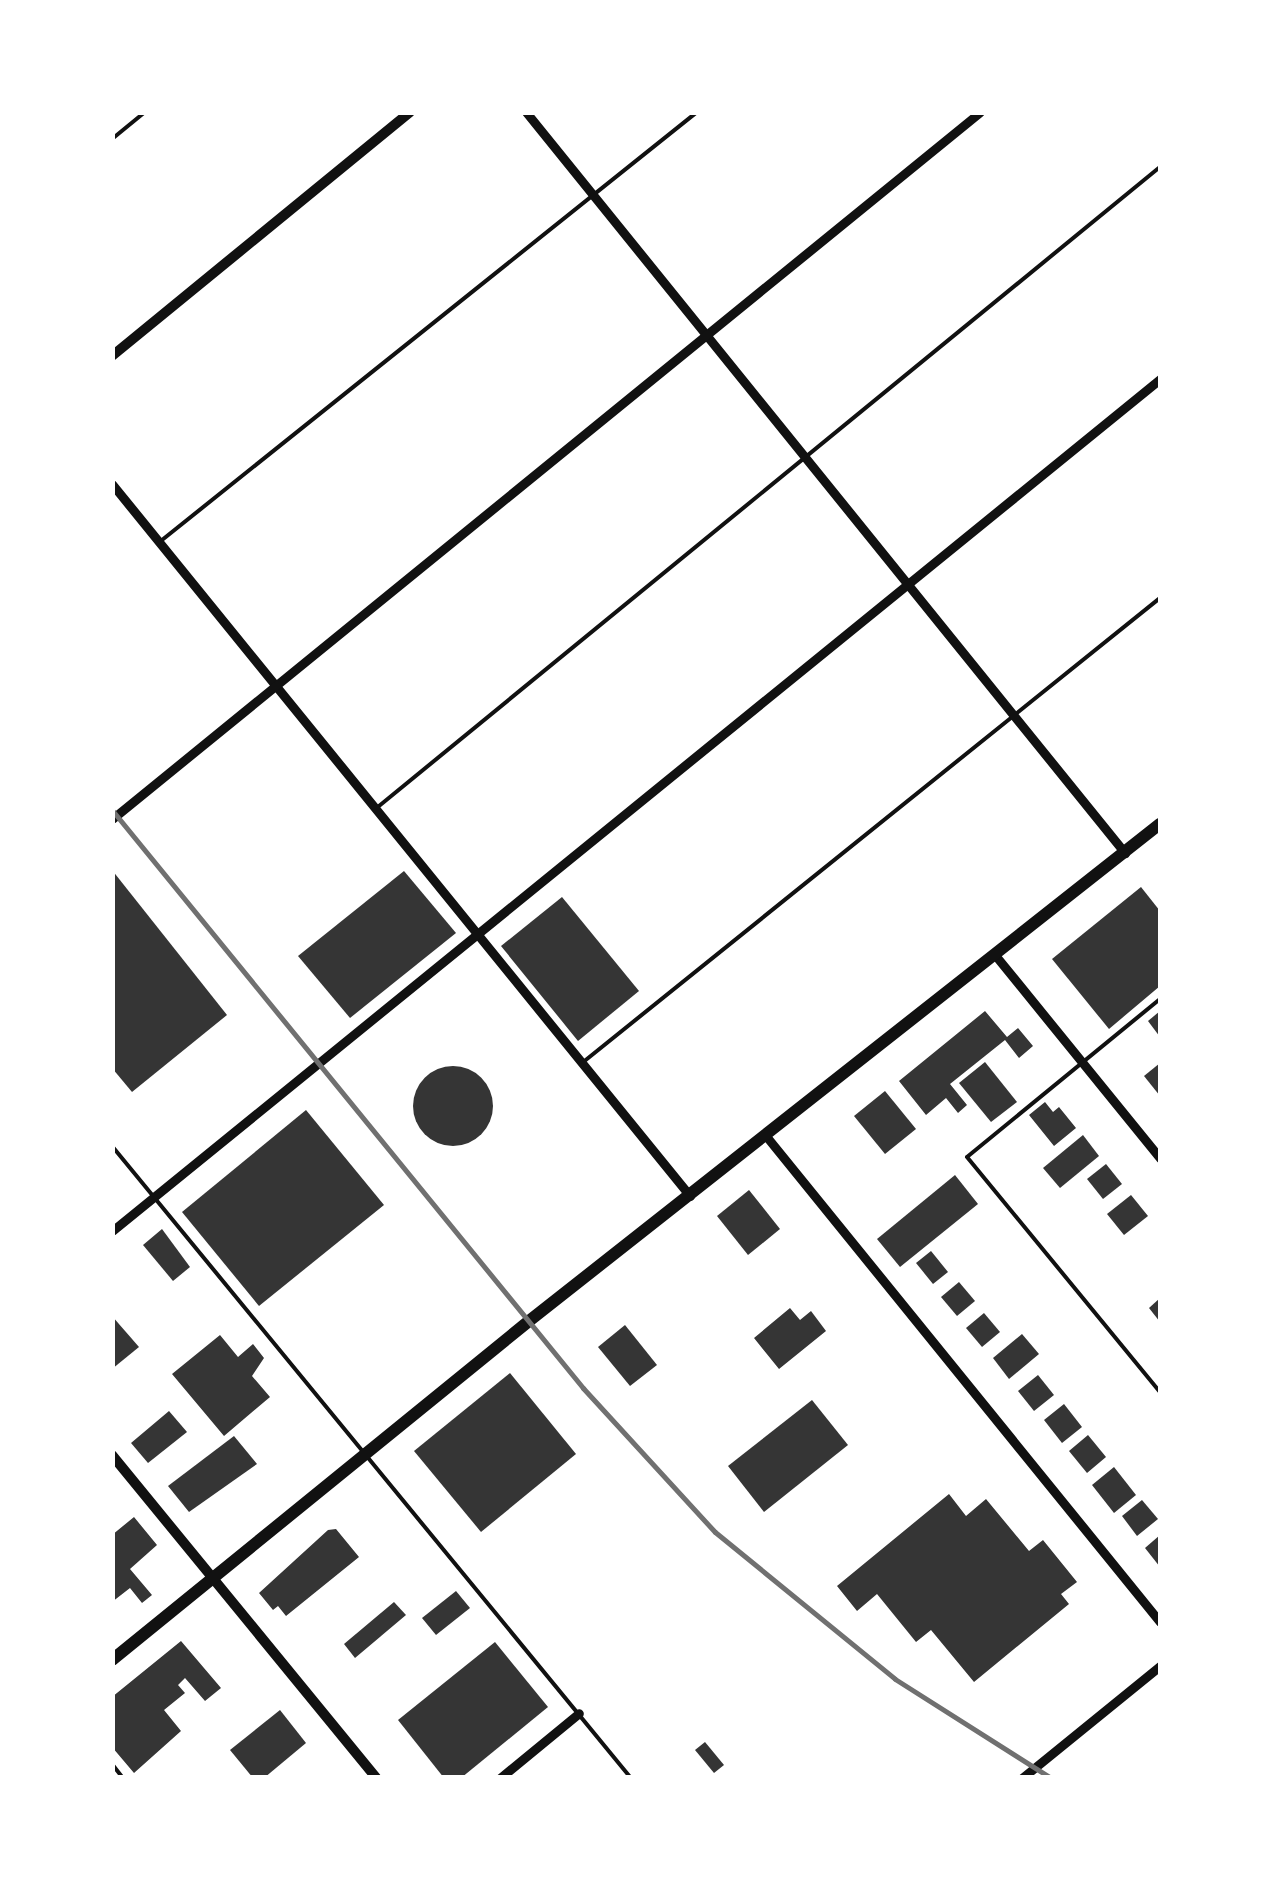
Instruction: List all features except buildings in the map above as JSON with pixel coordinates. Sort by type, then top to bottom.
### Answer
[{"type":"main road","points":[[112,1660],[365,1454],[1160,824]]},
{"type":"street","points":[[112,356],[410,112]]},
{"type":"street","points":[[526,112],[1124,853]]},
{"type":"street","points":[[112,819],[980,112]]},
{"type":"street","points":[[112,1231],[1160,380]]},
{"type":"street","points":[[112,484],[690,1196]]},
{"type":"street","points":[[995,955],[1160,1158]]},
{"type":"street","points":[[766,1136],[1160,1622]]},
{"type":"street","points":[[112,1455],[376,1778]]},
{"type":"street","points":[[1022,1778],[1160,1666]]},
{"type":"street","points":[[500,1778],[580,1713]]},
{"type":"lane","points":[[112,139],[145,112]]},
{"type":"lane","points":[[159,542],[698,112]]},
{"type":"lane","points":[[375,809],[1160,167]]},
{"type":"lane","points":[[582,1063],[1160,598]]},
{"type":"lane","points":[[1160,999],[967,1157],[1160,1392]]},
{"type":"lane","points":[[112,1146],[631,1778]]},
{"type":"lane","points":[[112,1764],[123,1778]]},
{"type":"railway","points":[[112,810],[583,1388],[715,1532],[895,1679],[1051,1778]]}]
